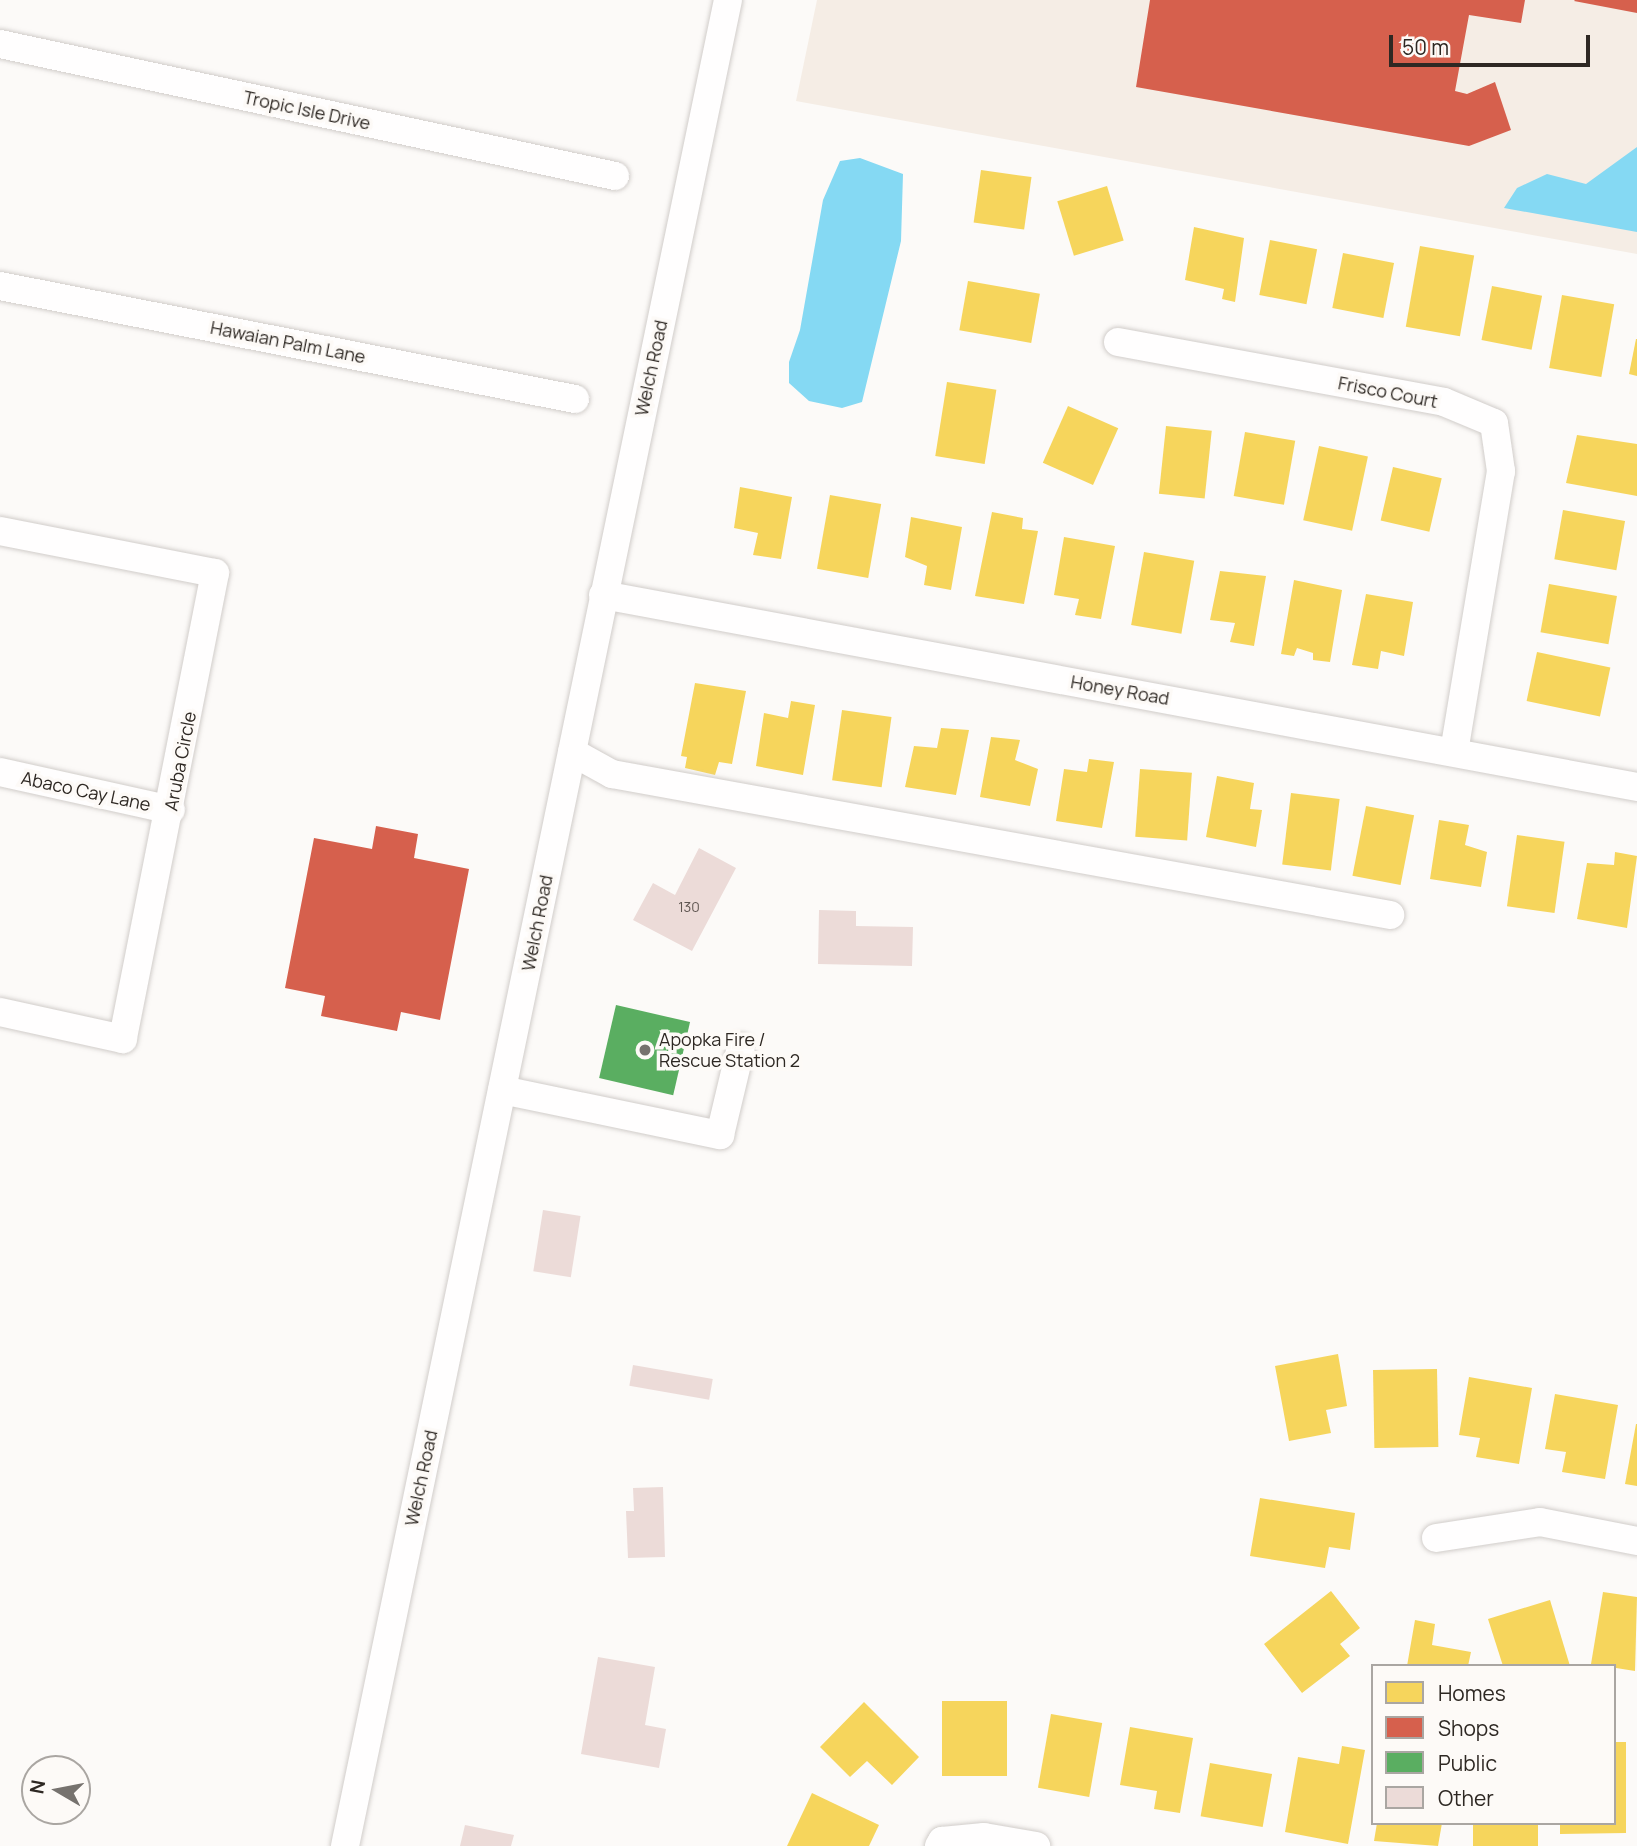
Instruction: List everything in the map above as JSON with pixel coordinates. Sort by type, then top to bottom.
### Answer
[{"type":"street","name":"Welch Road","points":[[345,1846],[728,0]]},
{"type":"street","name":"Tropic Isle Drive","points":[[0,44],[615,176]]},
{"type":"street","name":"Hawaian Palm Lane","points":[[0,286],[575,399]]},
{"type":"street","name":"Frisco Court","points":[[1118,342],[1444,402],[1494,423],[1501,471],[1454,751]]},
{"type":"street","name":"Aruba Circle","points":[[0,531],[215,573],[171,810],[123,1039],[0,1012]]},
{"type":"street","name":"Honey Road","points":[[603,595],[1637,787]]},
{"type":"street","points":[[572,752],[612,774],[1390,915]]},
{"type":"street","name":"Abaco Cay Lane","points":[[0,772],[171,810]]},
{"type":"street","points":[[502,1090],[720,1135],[741,1047]]},
{"type":"street","points":[[1436,1538],[1539,1522],[1637,1541]]},
{"type":"street","points":[[939,1846],[942,1841],[984,1837],[1036,1846]]},
{"type":"shaded area","points":[[817,0],[1637,0],[1637,254],[796,101]]},
{"type":"water","points":[[1637,147],[1637,232],[1504,208],[1517,188],[1547,174],[1586,184]]},
{"type":"water","points":[[860,158],[903,174],[901,241],[862,402],[842,408],[809,401],[789,383],[789,362],[800,330],[823,200],[840,161]]},
{"type":"building: Homes","points":[[981,170],[1032,177],[1024,230],[974,222]]},
{"type":"building: Homes","points":[[1107,186],[1124,241],[1074,256],[1057,201]]},
{"type":"building: Homes","points":[[1194,227],[1244,238],[1235,302],[1222,299],[1224,289],[1185,280]]},
{"type":"building: Homes","points":[[1270,240],[1317,249],[1306,304],[1259,295]]},
{"type":"building: Homes","points":[[1420,246],[1474,256],[1460,336],[1406,327]]},
{"type":"building: Homes","points":[[1343,253],[1394,263],[1383,318],[1332,308]]},
{"type":"building: Homes","points":[[968,281],[1040,294],[1031,343],[959,330]]},
{"type":"building: Homes","points":[[1492,286],[1542,296],[1532,350],[1482,340]]},
{"type":"building: Homes","points":[[1562,295],[1614,304],[1601,377],[1549,368]]},
{"type":"building: Homes","points":[[1637,339],[1637,376],[1629,374]]},
{"type":"building: Homes","points":[[947,382],[996,390],[985,464],[935,456]]},
{"type":"building: Homes","points":[[1068,406],[1118,428],[1093,485],[1043,463]]},
{"type":"building: Homes","points":[[1166,426],[1212,431],[1205,498],[1159,494]]},
{"type":"building: Homes","points":[[1245,432],[1295,441],[1284,505],[1234,496]]},
{"type":"building: Homes","points":[[1577,435],[1637,444],[1637,496],[1566,483]]},
{"type":"building: Homes","points":[[1319,446],[1368,456],[1352,531],[1303,520]]},
{"type":"building: Homes","points":[[1393,467],[1442,478],[1429,532],[1381,521]]},
{"type":"building: Homes","points":[[740,487],[792,497],[781,559],[753,555],[758,533],[734,528]]},
{"type":"building: Homes","points":[[830,495],[881,504],[868,578],[817,569]]},
{"type":"building: Homes","points":[[1563,510],[1625,521],[1616,570],[1554,559]]},
{"type":"building: Homes","points":[[992,512],[1023,518],[1022,529],[1038,531],[1024,604],[975,596]]},
{"type":"building: Homes","points":[[911,517],[962,527],[951,590],[924,585],[927,566],[905,557]]},
{"type":"building: Homes","points":[[1064,537],[1115,546],[1101,619],[1075,615],[1079,599],[1054,595]]},
{"type":"building: Homes","points":[[1144,552],[1194,561],[1181,634],[1131,625]]},
{"type":"building: Homes","points":[[1220,571],[1266,576],[1254,646],[1230,642],[1235,623],[1210,620]]},
{"type":"building: Homes","points":[[1294,580],[1342,590],[1330,662],[1313,660],[1313,653],[1297,648],[1294,656],[1281,654]]},
{"type":"building: Homes","points":[[1549,584],[1617,596],[1608,644],[1540,632]]},
{"type":"building: Homes","points":[[1366,594],[1413,602],[1404,656],[1381,651],[1378,669],[1352,665]]},
{"type":"building: Homes","points":[[1537,652],[1610,668],[1600,717],[1527,701]]},
{"type":"building: Homes","points":[[695,683],[746,691],[732,764],[719,762],[715,775],[685,768],[687,757],[681,756]]},
{"type":"building: Homes","points":[[791,701],[815,705],[803,775],[756,766],[764,713],[788,718]]},
{"type":"building: Homes","points":[[842,710],[892,717],[882,787],[832,780]]},
{"type":"building: Homes","points":[[941,728],[969,730],[956,795],[905,787],[914,746],[937,748]]},
{"type":"building: Homes","points":[[991,737],[1020,740],[1015,760],[1038,769],[1030,806],[980,797]]},
{"type":"building: Homes","points":[[1089,759],[1114,762],[1102,828],[1056,821],[1064,769],[1087,772]]},
{"type":"building: Homes","points":[[1140,769],[1192,773],[1187,840],[1135,837]]},
{"type":"building: Homes","points":[[1217,776],[1254,783],[1250,809],[1262,810],[1256,847],[1206,837]]},
{"type":"building: Homes","points":[[1291,793],[1340,799],[1331,870],[1282,864]]},
{"type":"building: Homes","points":[[1366,806],[1414,815],[1401,885],[1352,876]]},
{"type":"building: Homes","points":[[1439,820],[1469,825],[1465,845],[1487,852],[1481,887],[1430,879]]},
{"type":"building: Homes","points":[[1517,835],[1565,842],[1555,913],[1507,906]]},
{"type":"building: Homes","points":[[1615,852],[1637,856],[1627,928],[1577,919],[1587,863],[1614,865]]},
{"type":"building: Homes","points":[[1338,1354],[1347,1406],[1326,1410],[1331,1433],[1289,1441],[1275,1366]]},
{"type":"building: Homes","points":[[1437,1369],[1438,1447],[1374,1448],[1373,1370]]},
{"type":"building: Homes","points":[[1469,1377],[1532,1388],[1519,1464],[1476,1457],[1480,1438],[1459,1435]]},
{"type":"building: Homes","points":[[1555,1394],[1618,1405],[1605,1479],[1562,1472],[1566,1452],[1545,1449]]},
{"type":"building: Homes","points":[[1637,1424],[1637,1486],[1625,1484]]},
{"type":"building: Homes","points":[[1260,1498],[1355,1513],[1350,1550],[1329,1547],[1325,1568],[1250,1556]]},
{"type":"building: Homes","points":[[1331,1591],[1360,1628],[1340,1644],[1350,1656],[1302,1693],[1264,1644]]},
{"type":"building: Homes","points":[[1603,1592],[1637,1597],[1635,1671],[1616,1668],[1616,1664],[1591,1664]]},
{"type":"building: Homes","points":[[1550,1600],[1569,1664],[1502,1664],[1488,1619]]},
{"type":"building: Homes","points":[[1415,1620],[1435,1624],[1432,1645],[1471,1652],[1468,1664],[1407,1664]]},
{"type":"building: Homes","points":[[942,1701],[1007,1701],[1007,1776],[942,1776]]},
{"type":"building: Homes","points":[[864,1702],[919,1757],[892,1785],[867,1761],[850,1777],[820,1747]]},
{"type":"building: Homes","points":[[1051,1714],[1102,1723],[1089,1797],[1038,1788]]},
{"type":"building: Homes","points":[[1130,1727],[1193,1738],[1180,1813],[1154,1809],[1157,1791],[1120,1785]]},
{"type":"building: Homes","points":[[1616,1742],[1626,1742],[1626,1833],[1560,1834],[1560,1825],[1616,1825]]},
{"type":"building: Homes","points":[[1342,1746],[1365,1750],[1348,1844],[1285,1832],[1298,1757],[1339,1764]]},
{"type":"building: Homes","points":[[1210,1763],[1272,1774],[1263,1827],[1201,1816]]},
{"type":"building: Homes","points":[[812,1793],[879,1825],[869,1846],[787,1846]]},
{"type":"building: Homes","points":[[1377,1825],[1442,1825],[1438,1846],[1374,1841]]},
{"type":"building: Homes","points":[[1473,1825],[1538,1825],[1538,1846],[1473,1846]]},
{"type":"building: Shops","points":[[1150,0],[1525,0],[1521,23],[1469,15],[1455,91],[1467,94],[1495,82],[1511,130],[1469,146],[1136,87]]},
{"type":"building: Shops","points":[[1637,0],[1637,13],[1574,1]]},
{"type":"building: Shops","points":[[376,826],[418,834],[414,858],[469,869],[440,1020],[401,1012],[397,1031],[321,1016],[325,996],[285,988],[314,838],[372,849]]},
{"type":"building: Public","name":"Apopka Fire / Rescue Station 2","points":[[616,1005],[690,1022],[673,1095],[599,1078]]},
{"type":"building: Other","points":[[699,848],[736,868],[692,951],[633,920],[653,883],[675,895]]},
{"type":"building: Other","points":[[819,910],[856,911],[856,926],[913,927],[912,966],[818,964]]},
{"type":"building: Other","points":[[543,1210],[581,1216],[571,1277],[533,1271]]},
{"type":"building: Other","points":[[633,1365],[713,1379],[709,1400],[629,1386]]},
{"type":"building: Other","points":[[663,1487],[665,1557],[628,1558],[626,1511],[634,1511],[633,1488]]},
{"type":"building: Other","points":[[598,1657],[655,1667],[645,1725],[666,1729],[659,1768],[581,1754]]},
{"type":"building: Other","points":[[465,1825],[514,1835],[511,1846],[460,1846]]},
{"type":"place","name":"Apopka Fire / Rescue Station 2","points":[[645,1050]]}]
